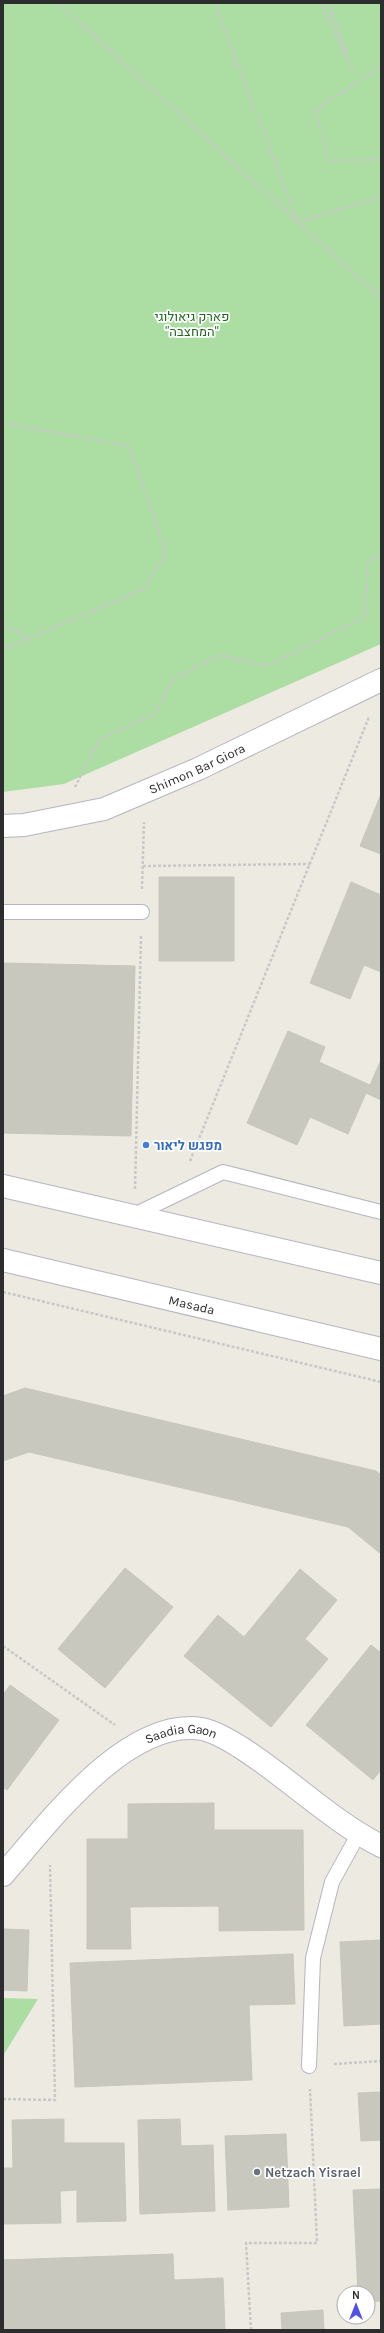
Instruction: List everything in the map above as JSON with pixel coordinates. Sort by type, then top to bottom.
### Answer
[{"type":"street","name":"Shimon Bar Giora","points":[[3,826],[24,825],[104,809],[198,769],[381,680]]},
{"type":"street","points":[[3,1186],[381,1273]]},
{"type":"street","name":"Masada","points":[[3,1260],[381,1349]]},
{"type":"street","name":"Saadia Gaon","points":[[3,1876],[82,1786],[138,1742],[173,1729],[203,1729],[240,1746],[358,1835],[381,1846]]},
{"type":"lane","points":[[3,912],[142,912]]},
{"type":"lane","points":[[134,1215],[223,1172],[381,1212]]},
{"type":"lane","points":[[309,2066],[313,1958],[332,1882],[358,1835]]},
{"type":"path","points":[[58,3],[381,298]]},
{"type":"path","points":[[214,3],[298,222]]},
{"type":"path","points":[[321,3],[354,72],[329,3]]},
{"type":"path","points":[[381,67],[315,110],[329,161],[381,159]]},
{"type":"path","points":[[298,222],[381,197]]},
{"type":"path","points":[[3,423],[129,446],[166,553],[144,589],[3,650]]},
{"type":"path","points":[[58,818],[99,740],[154,714],[173,679],[220,655],[267,666],[366,617],[368,562],[381,556]]},
{"type":"path","points":[[3,623],[29,639]]},
{"type":"path","points":[[177,1195],[372,710]]},
{"type":"path","points":[[134,1215],[144,792]]},
{"type":"path","points":[[143,866],[310,864]]},
{"type":"path","points":[[3,1292],[381,1382]]},
{"type":"path","points":[[3,1646],[138,1742]]},
{"type":"path","points":[[3,2099],[55,2100],[49,1824]]},
{"type":"path","points":[[251,2330],[246,2243],[317,2243],[309,2066],[381,2061]]},
{"type":"green space","name":"פארק גיאולוגי \"המחצבה\"","points":[[3,3],[381,3],[381,644],[64,784],[3,792]]},
{"type":"green space","points":[[3,1998],[38,1999],[3,2056]]},
{"type":"building","points":[[381,794],[381,854],[360,846]]},
{"type":"building","points":[[159,877],[234,877],[234,961],[159,961]]},
{"type":"building","points":[[351,882],[381,895],[381,972],[364,965],[350,999],[310,983]]},
{"type":"building","points":[[3,963],[135,966],[131,1136],[3,1133]]},
{"type":"building","points":[[288,1031],[325,1047],[319,1062],[370,1085],[381,1060],[381,1100],[366,1093],[348,1134],[310,1117],[297,1145],[247,1123]]},
{"type":"building","points":[[25,1388],[376,1471],[381,1475],[381,1554],[348,1527],[29,1452],[3,1461],[3,1396]]},
{"type":"building","points":[[125,1568],[173,1607],[105,1688],[58,1649]]},
{"type":"building","points":[[300,1569],[337,1600],[305,1639],[328,1659],[271,1727],[184,1656],[218,1615],[244,1637]]},
{"type":"building","points":[[371,1645],[381,1653],[381,1770],[373,1780],[306,1725]]},
{"type":"building","points":[[10,1685],[59,1720],[7,1790],[3,1787],[3,1695]]},
{"type":"building","points":[[214,1803],[214,1830],[303,1830],[304,1930],[219,1931],[219,1906],[130,1907],[131,1949],[87,1949],[87,1839],[128,1839],[128,1804]]},
{"type":"building","points":[[4,1929],[29,1930],[27,1991],[3,1990]]},
{"type":"building","points":[[381,1940],[381,2024],[344,2026],[340,1942]]},
{"type":"building","points":[[293,1954],[295,2004],[249,2005],[252,2080],[75,2087],[70,1963]]},
{"type":"building","points":[[381,2092],[381,2140],[361,2141],[358,2093]]},
{"type":"building","points":[[64,2119],[64,2143],[124,2143],[126,2221],[77,2222],[77,2190],[60,2191],[61,2223],[3,2224],[3,2168],[13,2168],[12,2120]]},
{"type":"building","points":[[180,2119],[181,2146],[213,2145],[215,2211],[140,2214],[138,2120]]},
{"type":"building","name":"Netzach Yisrael","points":[[286,2134],[289,2207],[228,2210],[225,2136]]},
{"type":"building","points":[[381,2189],[381,2301],[376,2301],[376,2285],[358,2285],[353,2190]]},
{"type":"building","points":[[173,2254],[174,2280],[223,2278],[225,2330],[3,2330],[3,2260]]},
{"type":"building","points":[[323,2310],[324,2330],[282,2330],[281,2313]]},
{"type":"place","name":"מפגש ליאור","points":[[146,1145]]},
{"type":"place","name":"Netzach Yisrael","points":[[257,2172]]}]
